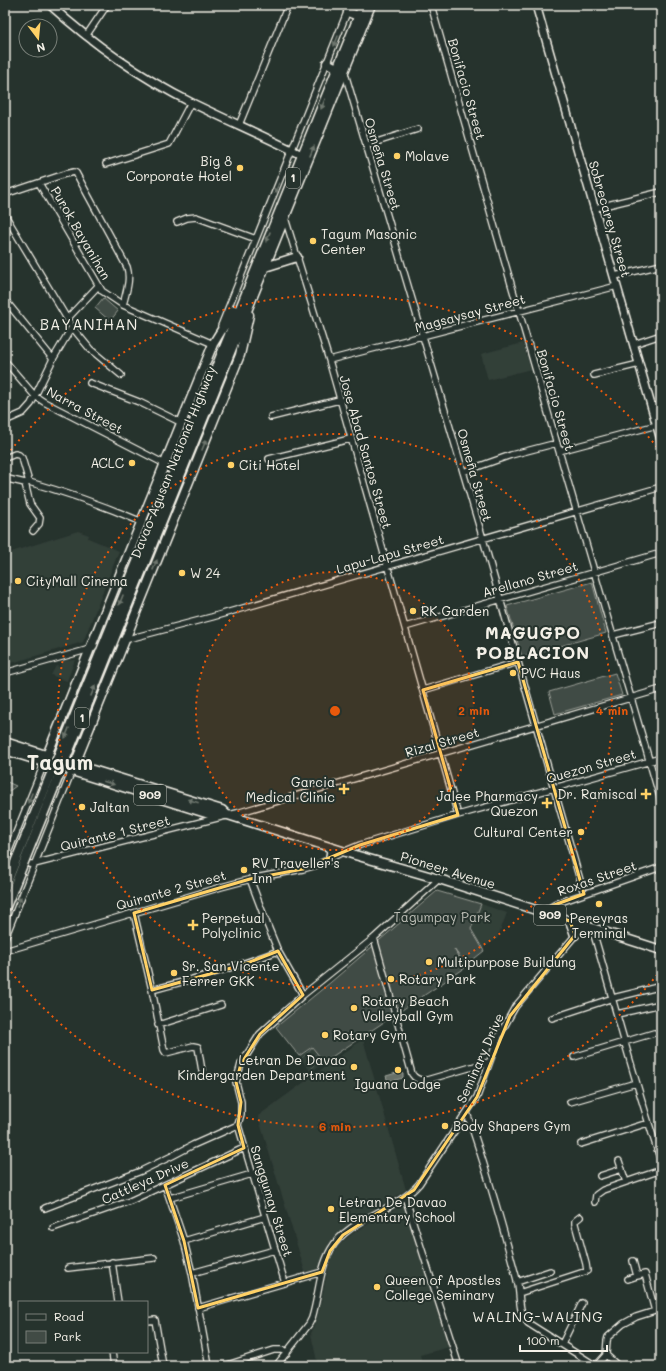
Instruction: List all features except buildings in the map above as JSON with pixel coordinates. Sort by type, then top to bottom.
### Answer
[{"type":"highway","name":"Davao-Agusan National Highway","points":[[5,888],[155,526],[341,69],[363,5]]},
{"type":"highway","name":"Davao-Agusan National Highway","points":[[9,859],[50,760],[90,649],[214,344],[265,267],[302,155],[371,5]]},
{"type":"highway","points":[[349,8],[358,16]]},
{"type":"highway","points":[[327,63],[341,69]]},
{"type":"highway","points":[[265,267],[297,257]]},
{"type":"highway","name":"Davao-Agusan National Highway","points":[[29,865],[125,640],[240,355],[251,290]]},
{"type":"highway","name":"Davao-Agusan National Highway","points":[[5,909],[155,526]]},
{"type":"highway","points":[[5,742],[50,760]]},
{"type":"highway","points":[[5,750],[50,760]]},
{"type":"highway","name":"Pioneer Avenue","points":[[50,760],[209,814],[228,816],[343,852],[439,879],[661,950]]},
{"type":"highway","points":[[330,860],[332,848]]},
{"type":"highway","points":[[570,921],[575,936]]},
{"type":"main road","points":[[50,5],[86,36],[122,63],[191,102],[302,155]]},
{"type":"main road","name":"Sobrecarey Street","points":[[536,5],[618,286],[661,440]]},
{"type":"street","points":[[86,36],[107,5]]},
{"type":"street","points":[[239,125],[288,5]]},
{"type":"street","name":"Bonifacio Street","points":[[431,5],[661,801]]},
{"type":"street","points":[[214,344],[349,8]]},
{"type":"street","name":"Osmeña Street","points":[[341,69],[366,145],[463,472],[555,788],[584,894]]},
{"type":"street","points":[[106,164],[169,144],[191,102]]},
{"type":"street","points":[[366,145],[418,129]]},
{"type":"street","points":[[5,194],[74,172],[78,176],[127,267],[129,281],[123,305]]},
{"type":"street","name":"Purok Bayanihan","points":[[39,183],[98,286],[109,296],[123,305],[214,344]]},
{"type":"street","points":[[595,208],[661,192]]},
{"type":"street","points":[[5,215],[72,327],[90,349],[121,375]]},
{"type":"street","name":"Jose Abad Santos Street","points":[[281,216],[297,257],[329,360],[350,440],[388,566],[458,816]]},
{"type":"street","points":[[177,222],[187,218],[196,217],[256,239]]},
{"type":"street","points":[[615,276],[661,265]]},
{"type":"street","points":[[67,319],[98,286]]},
{"type":"street","name":"Magsaysay Street","points":[[329,360],[618,286]]},
{"type":"street","points":[[5,300],[53,359]]},
{"type":"street","points":[[5,421],[23,413],[27,409],[53,359],[72,327]]},
{"type":"street","points":[[634,344],[661,335]]},
{"type":"street","name":"Narra Street","points":[[5,361],[35,396],[165,464]]},
{"type":"street","points":[[594,375],[639,364]]},
{"type":"street","points":[[90,383],[139,402],[182,423]]},
{"type":"street","points":[[271,417],[339,400]]},
{"type":"street","points":[[652,407],[661,405]]},
{"type":"street","points":[[559,451],[657,425]]},
{"type":"street","points":[[270,459],[350,440]]},
{"type":"street","points":[[463,472],[511,455],[557,443]]},
{"type":"street","points":[[5,458],[15,454],[19,454],[22,458],[30,504],[40,518],[39,524],[33,531]]},
{"type":"street","points":[[8,479],[62,491],[115,510],[142,522]]},
{"type":"street","name":"Lapu-Lapu Street","points":[[5,673],[212,617],[483,540],[661,487]]},
{"type":"street","name":"Arellano Street","points":[[405,628],[595,571],[661,553]]},
{"type":"street","points":[[613,635],[661,623]]},
{"type":"street","points":[[422,690],[518,662]]},
{"type":"street","name":"Rizal Street","points":[[228,816],[661,689]]},
{"type":"street","name":"Quezon Street","points":[[343,852],[360,845],[458,816],[661,758]]},
{"type":"street","name":"Quirante 1 Street","points":[[29,865],[228,816]]},
{"type":"street","name":"Quirante 2 Street","points":[[5,951],[250,879],[302,870],[330,860],[343,852]]},
{"type":"street","points":[[5,938],[29,865],[9,859]]},
{"type":"street","name":"Roxas Street","points":[[542,912],[558,903],[661,867]]},
{"type":"street","points":[[250,879],[266,924],[278,951],[303,995]]},
{"type":"street","points":[[45,1208],[141,1171],[193,1144],[238,1125],[241,1114],[241,1102],[236,1082],[241,1064],[260,1034],[303,995],[374,938],[439,879]]},
{"type":"street","points":[[134,913],[165,1052],[193,1046],[198,1047],[202,1071]]},
{"type":"street","points":[[588,927],[613,998],[636,1083],[661,1161]]},
{"type":"street","name":"Seminary Drive","points":[[276,1366],[312,1318],[322,1272],[330,1251],[342,1235],[356,1225],[405,1197],[414,1190],[422,1180],[467,1113],[480,1090],[489,1062],[505,1025],[515,1008],[575,936],[588,927]]},
{"type":"street","points":[[374,938],[412,1074],[415,1078],[418,1080],[427,1080],[489,1062]]},
{"type":"street","points":[[152,990],[200,978],[242,965],[278,951]]},
{"type":"street","points":[[552,1018],[613,998],[654,988],[661,984]]},
{"type":"street","points":[[617,1014],[661,1004]]},
{"type":"street","points":[[158,1025],[221,1005]]},
{"type":"street","points":[[574,1057],[654,1033]]},
{"type":"street","points":[[570,1102],[636,1083]]},
{"type":"street","points":[[467,1113],[485,1167],[518,1282],[524,1318],[534,1328],[596,1366],[606,1355],[608,1337],[622,1324],[636,1317],[656,1311],[645,1274],[628,1279]]},
{"type":"street","points":[[581,1144],[648,1123]]},
{"type":"street","name":"Sanggumay Street","points":[[238,1125],[285,1283]]},
{"type":"street","name":"Cattleya Drive","points":[[53,1228],[107,1210],[166,1186],[244,1148]]},
{"type":"street","points":[[619,1162],[626,1182]]},
{"type":"street","points":[[600,1176],[622,1169]]},
{"type":"street","points":[[595,1202],[596,1195],[598,1193],[661,1170]]},
{"type":"street","points":[[170,1198],[252,1174]]},
{"type":"street","points":[[166,1186],[184,1241],[192,1273],[209,1366]]},
{"type":"street","points":[[405,1197],[459,1366]]},
{"type":"street","points":[[184,1241],[265,1217]]},
{"type":"street","points":[[519,1293],[587,1271],[575,1224],[575,1221],[580,1217]]},
{"type":"street","points":[[192,1273],[275,1250]]},
{"type":"street","points":[[68,1268],[154,1258]]},
{"type":"street","points":[[633,1261],[637,1276]]},
{"type":"street","points":[[112,1262],[118,1301]]},
{"type":"street","points":[[518,1282],[550,1271]]},
{"type":"street","points":[[198,1308],[322,1272]]},
{"type":"street","points":[[562,1344],[582,1303]]},
{"type":"street","points":[[148,1321],[155,1320],[162,1366]]},
{"type":"street","points":[[224,1366],[274,1350],[283,1350],[287,1353]]},
{"type":"street","points":[[112,1353],[114,1366]]},
{"type":"street","points":[[606,1355],[618,1366]]},
{"type":"highlighted area","points":[[518,662],[584,894],[538,911],[570,921],[575,935],[510,1016],[477,1097],[414,1190],[343,1235],[330,1251],[322,1272],[198,1308],[184,1241],[165,1185],[244,1148],[238,1125],[241,1102],[236,1082],[241,1064],[260,1034],[303,995],[278,951],[242,965],[152,990],[134,913],[250,879],[303,869],[360,845],[458,815],[423,690]]},
{"type":"shaded area","points":[[523,343],[531,369],[488,380],[481,354]]},
{"type":"shaded area","points":[[78,531],[89,535],[88,538],[119,551],[83,642],[5,665],[5,554]]},
{"type":"shaded area","points":[[75,660],[67,681],[51,675],[56,666],[60,667],[63,661]]},
{"type":"shaded area","points":[[481,904],[507,913],[497,939],[483,948],[471,929]]},
{"type":"shaded area","points":[[363,1039],[406,1190],[355,1222],[334,1238],[329,1244],[318,1271],[306,1275],[258,1116]]},
{"type":"shaded area","points":[[312,1047],[324,1062],[311,1072],[299,1056]]},
{"type":"shaded area","name":"Queen of Apostles College Seminary","points":[[404,1204],[449,1347],[420,1355],[423,1366],[318,1366],[311,1334],[318,1315],[330,1260],[342,1242],[355,1232]]},
{"type":"green space","points":[[103,298],[118,311],[110,321],[95,308]]},
{"type":"green space","points":[[592,582],[606,633],[522,657],[507,606]]},
{"type":"green space","points":[[615,673],[622,695],[555,714],[549,692]]},
{"type":"green space","points":[[5,781],[16,786],[5,794]]},
{"type":"green space","name":"Rotary Park","points":[[437,891],[481,904],[471,929],[484,951],[466,965],[454,949],[465,968],[324,1062],[312,1047],[299,1056],[276,1027]]},
{"type":"water","points":[[400,1072],[403,1074],[403,1078],[388,1082],[386,1076]]},
{"type":"place","name":"Molave","points":[[397,156]]},
{"type":"place","name":"Big 8 Corporate Hotel","points":[[240,168]]},
{"type":"place","name":"Tagum Masonic Center","points":[[313,241]]},
{"type":"place","name":"ACLC","points":[[132,463]]},
{"type":"place","name":"Citi Hotel","points":[[231,465]]},
{"type":"place","name":"W 24","points":[[182,573]]},
{"type":"place","name":"CityMall Cinema","points":[[18,581]]},
{"type":"place","name":"RK Garden","points":[[413,611]]},
{"type":"place","name":"PVC Haus","points":[[513,673]]},
{"type":"place","name":"Garcia Medical Clinic","points":[[344,789]]},
{"type":"place","name":"Dr. Ramiscal","points":[[646,794]]},
{"type":"place","name":"Jalee Pharmacy Quezon","points":[[547,803]]},
{"type":"place","name":"Jaltan","points":[[82,807]]},
{"type":"place","name":"Cultural Center","points":[[581,832]]},
{"type":"place","name":"RV Traveller's Inn","points":[[244,870]]},
{"type":"place","name":"Pereyras Terminal","points":[[599,904]]},
{"type":"place","name":"Perpetual Polyclinic","points":[[193,925]]},
{"type":"place","name":"Multipurpose Buildung","points":[[429,962]]},
{"type":"place","name":"Sr. San Vicente Ferrer GKK","points":[[174,973]]},
{"type":"place","name":"Rotary Park","points":[[391,979]]},
{"type":"place","name":"Rotary Beach Volleyball Gym","points":[[354,1008]]},
{"type":"place","name":"Rotary Gym","points":[[325,1035]]},
{"type":"place","name":"Letran De Davao Kindergarden Department","points":[[354,1067]]},
{"type":"place","name":"Iguana Lodge","points":[[398,1070]]},
{"type":"place","name":"Body Shapers Gym","points":[[445,1126]]},
{"type":"place","name":"Letran De Davao Elementary School","points":[[331,1209]]},
{"type":"place","name":"Queen of Apostles College Seminary","points":[[377,1287]]},
{"type":"district","name":"BAYANIHAN","points":[[89,325]]},
{"type":"district","name":"MAGUGPO POBLACION","points":[[533,643]]},
{"type":"district","name":"Tagum","points":[[60,763]]},
{"type":"district","name":"WALING-WALING","points":[[538,1317]]},
{"type":"park label","name":"Tagumpay Park","points":[[442,917]]}]
